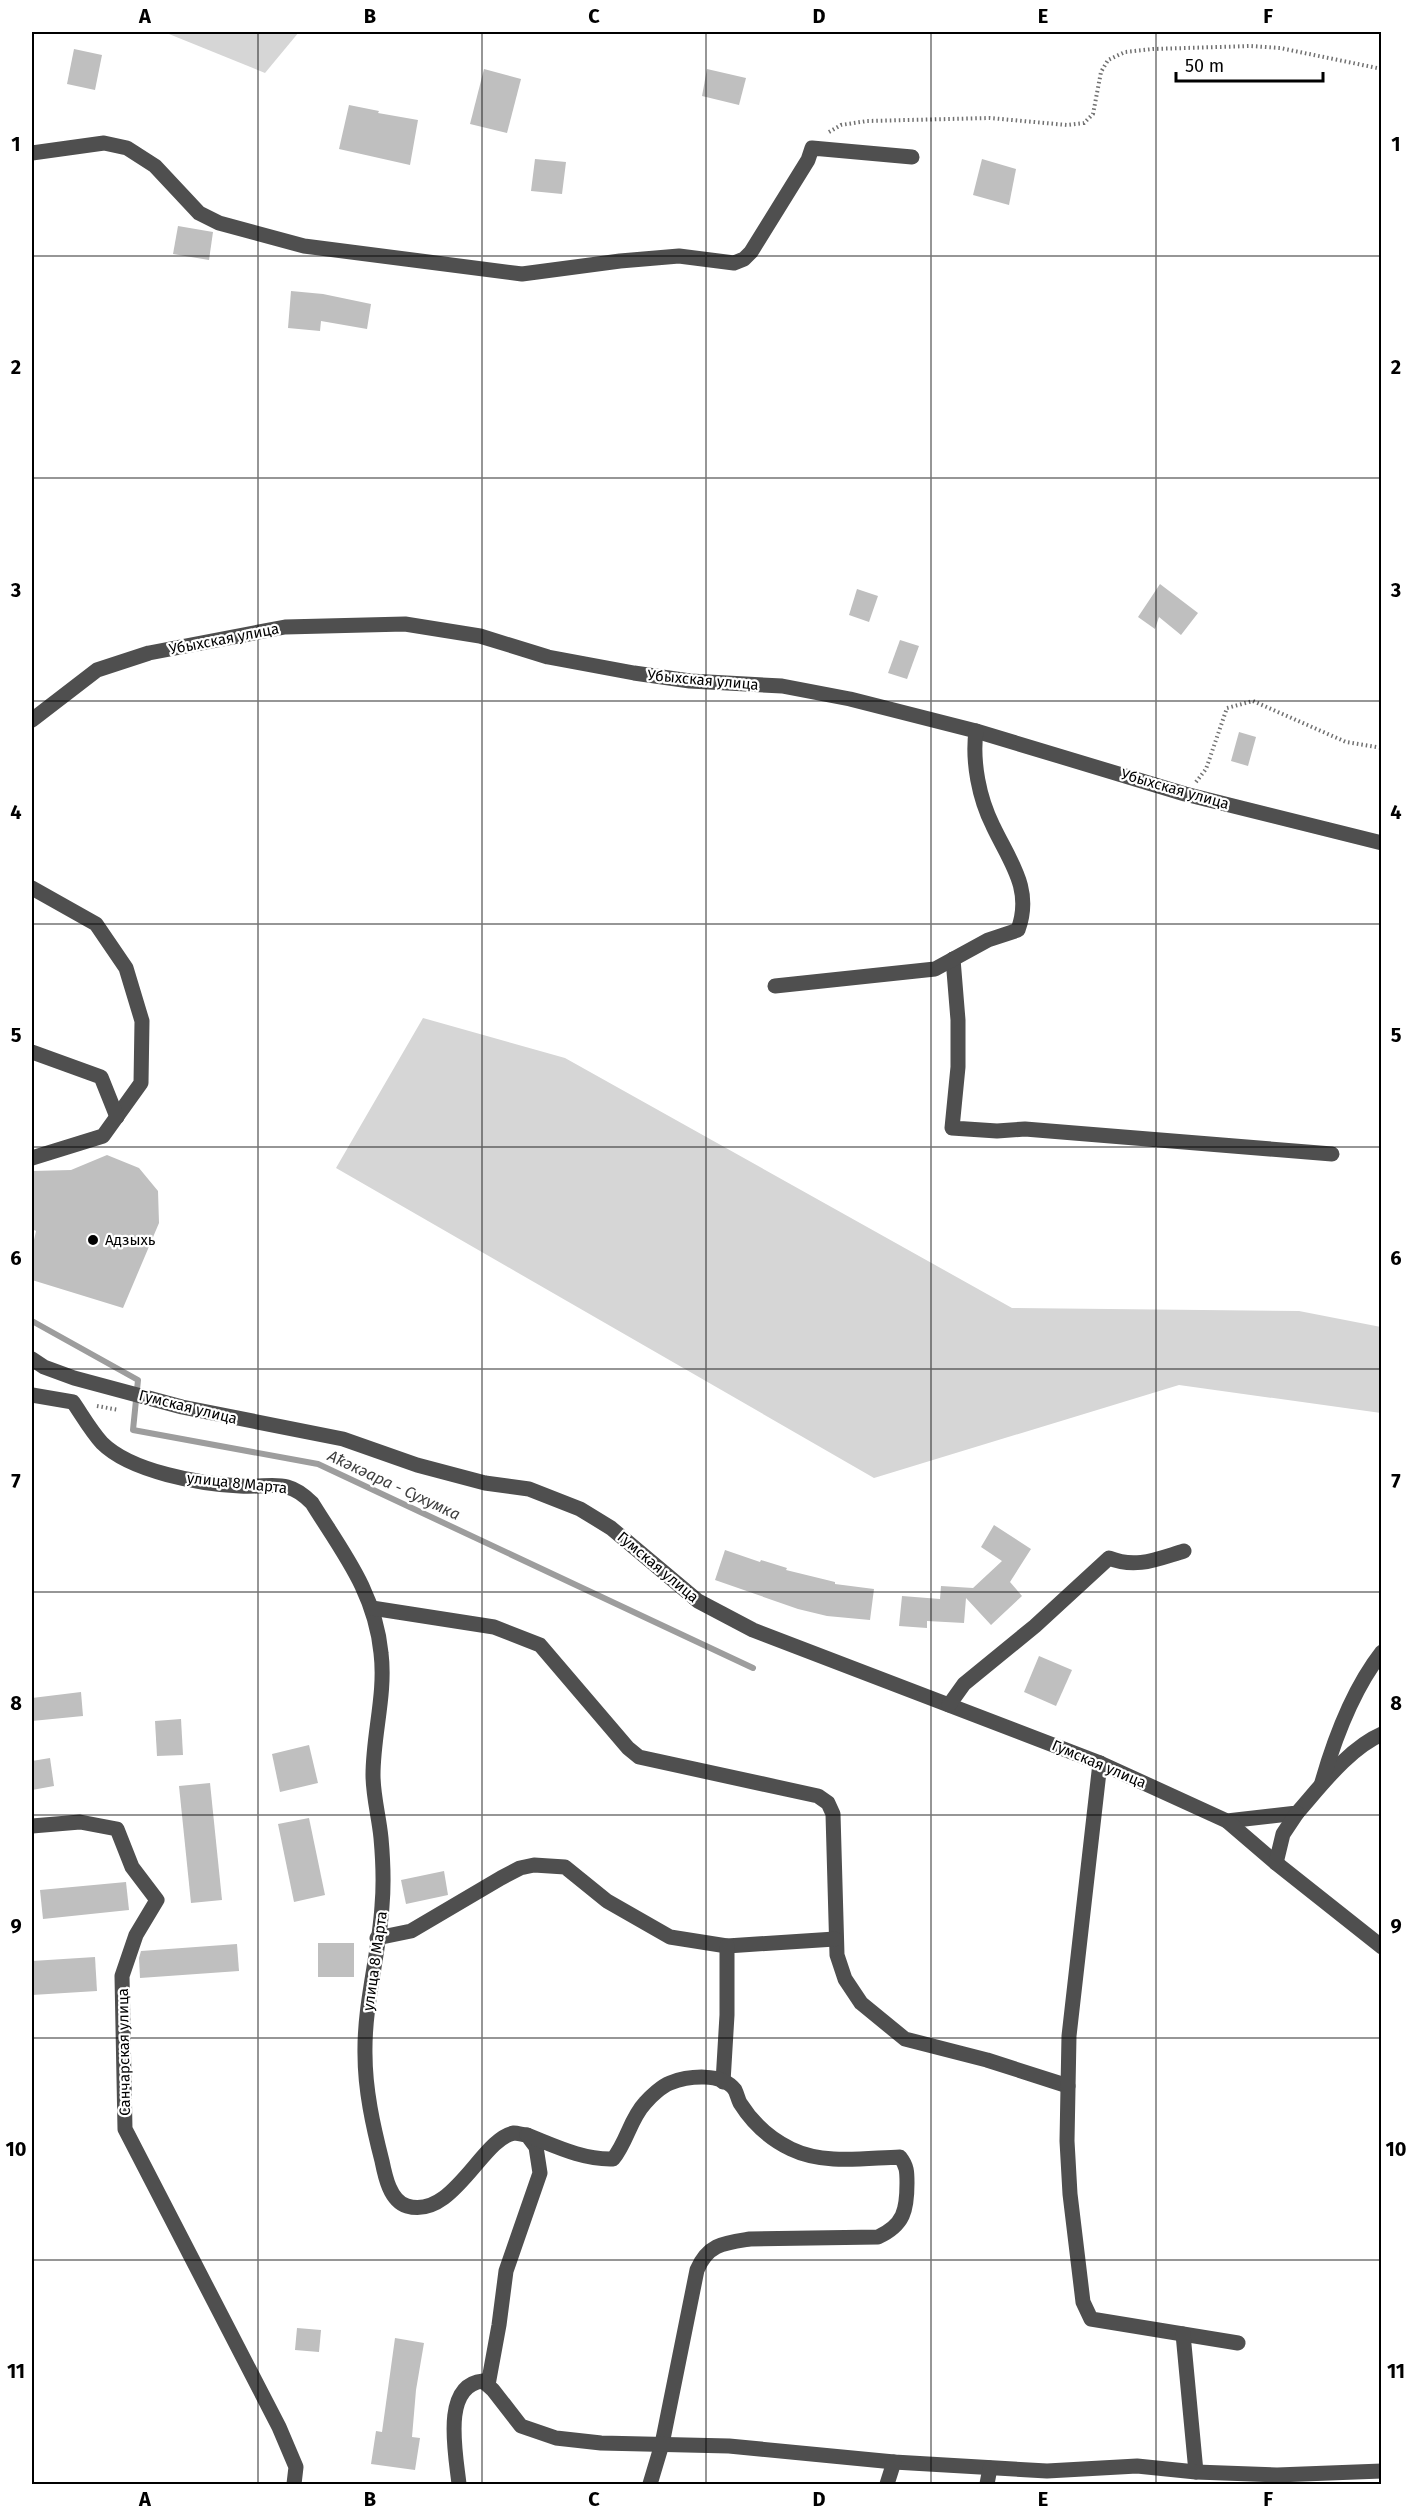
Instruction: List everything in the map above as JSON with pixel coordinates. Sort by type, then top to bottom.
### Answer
[{"type":"street","points":[[32,153],[104,143],[127,148],[155,166],[199,213],[219,223],[304,246],[522,274],[679,256],[734,263],[744,259],[751,252],[808,160],[812,148],[912,157]]},
{"type":"street","name":"Убыхская улица","points":[[32,720],[98,670],[148,654],[285,627],[405,624],[480,636],[548,657],[634,673],[690,681],[782,686],[850,699],[976,731],[1185,794],[1382,843]]},
{"type":"street","points":[[776,986],[935,969],[988,940],[1018,930],[1024,914],[1023,893],[1009,856],[992,825],[980,791],[974,748],[976,731]]},
{"type":"street","points":[[32,888],[96,924],[126,968],[142,1020],[141,1083],[103,1136],[32,1158]]},
{"type":"street","points":[[953,959],[958,1020],[958,1067],[952,1128],[997,1131],[1025,1129],[1332,1154]]},
{"type":"street","points":[[32,1052],[101,1077],[117,1117]]},
{"type":"street","name":"Гумская улица","points":[[32,1359],[44,1367],[74,1378],[182,1407],[343,1439],[417,1465],[485,1483],[529,1489],[580,1509],[611,1528],[698,1601],[753,1629],[1100,1763],[1227,1821],[1382,1947]]},
{"type":"street","name":"улица 8 Марта","points":[[33,1396],[73,1402],[103,1444],[155,1472],[197,1481],[240,1486],[286,1485],[300,1491],[312,1503],[362,1584],[372,1608],[382,1654],[382,1680],[373,1776],[383,1871],[382,1906],[370,1986],[365,2053],[368,2092],[386,2177],[394,2197],[405,2206],[421,2208],[436,2202],[453,2190],[502,2138],[514,2133],[527,2135]]},
{"type":"street","points":[[949,1705],[963,1684],[1035,1626],[1108,1558],[1122,1563],[1143,1563],[1184,1551]]},
{"type":"street","points":[[372,1608],[494,1627],[540,1645],[627,1748],[639,1757],[818,1796],[828,1803],[833,1814],[837,1955],[845,1979],[861,2003],[905,2039],[987,2060],[1068,2086]]},
{"type":"street","points":[[1321,1785],[1332,1747],[1346,1714],[1373,1662],[1382,1652]]},
{"type":"street","points":[[1276,1863],[1283,1834],[1297,1813],[1336,1768],[1373,1738],[1382,1734]]},
{"type":"street","points":[[1100,1763],[1069,2036],[1067,2141],[1070,2194],[1083,2302],[1091,2319],[1238,2343]]},
{"type":"street","points":[[1227,1821],[1297,1813]]},
{"type":"street","name":"Санчарская улица","points":[[32,1826],[80,1822],[117,1829],[132,1867],[157,1900],[136,1935],[122,1976],[125,2129],[279,2427],[296,2467],[294,2484]]},
{"type":"street","points":[[377,1938],[411,1930],[520,1868],[550,1865],[565,1868],[607,1901],[670,1937],[727,1946],[835,1939]]},
{"type":"street","points":[[723,2082],[727,2015],[727,1946]]},
{"type":"street","points":[[527,2135],[598,2159],[614,2158],[621,2150],[633,2121],[645,2103],[668,2083],[687,2078],[708,2077],[734,2089],[754,2122],[792,2149],[839,2159],[900,2157],[907,2166],[907,2206],[892,2230],[878,2237],[750,2239],[730,2242],[703,2256],[697,2270],[662,2444],[650,2484]]},
{"type":"street","points":[[488,2385],[506,2271],[540,2173],[536,2147],[527,2135]]},
{"type":"street","points":[[1183,2334],[1196,2472]]},
{"type":"street","points":[[459,2484],[454,2414],[461,2392],[471,2382],[483,2381],[521,2426],[556,2438],[601,2443],[729,2446],[894,2462],[1047,2471],[1137,2466],[1196,2472],[1277,2475],[1382,2471]]},
{"type":"street","points":[[887,2484],[894,2462]]},
{"type":"street","points":[[987,2484],[990,2468]]},
{"type":"path","points":[[812,148],[841,124],[867,120],[990,118],[1067,125],[1084,123],[1093,114],[1101,72],[1108,60],[1125,52],[1251,46],[1280,48],[1382,69]]},
{"type":"path","points":[[1185,794],[1206,769],[1227,708],[1253,701],[1346,742],[1382,748]]},
{"type":"shaded area","points":[[164,32],[299,32],[265,73]]},
{"type":"shaded area","points":[[423,1018],[565,1058],[1012,1308],[1299,1311],[1381,1327],[1381,1413],[1179,1385],[874,1478],[336,1168]]},
{"type":"building","points":[[74,49],[102,55],[95,90],[67,84]]},
{"type":"building","points":[[484,69],[521,79],[507,133],[470,124]]},
{"type":"building","points":[[707,69],[746,78],[739,105],[702,96]]},
{"type":"building","points":[[349,105],[418,120],[410,165],[339,149]]},
{"type":"building","points":[[535,159],[566,162],[562,194],[531,191]]},
{"type":"building","points":[[982,159],[1016,169],[1009,205],[973,195]]},
{"type":"building","points":[[178,226],[213,232],[209,260],[173,254]]},
{"type":"building","points":[[291,291],[323,294],[371,304],[367,329],[321,321],[320,331],[288,328]]},
{"type":"building","points":[[1160,584],[1198,613],[1181,635],[1159,617],[1155,629],[1138,617]]},
{"type":"building","points":[[857,589],[878,596],[869,622],[849,615]]},
{"type":"building","points":[[900,640],[919,646],[907,679],[888,673]]},
{"type":"building","points":[[1239,732],[1256,737],[1248,766],[1231,761]]},
{"type":"building","name":"Адзыхь","points":[[107,1155],[139,1168],[158,1191],[159,1223],[123,1308],[32,1280],[32,1249],[36,1231],[32,1229],[32,1171],[71,1170]]},
{"type":"building","points":[[994,1525],[1031,1549],[1010,1582],[1022,1596],[991,1625],[966,1598],[964,1623],[927,1621],[927,1628],[899,1626],[902,1596],[940,1599],[941,1586],[973,1588],[1002,1561],[981,1547]]},
{"type":"building","points":[[725,1550],[787,1568],[786,1570],[835,1582],[835,1584],[874,1589],[870,1620],[827,1616],[798,1609],[715,1580]]},
{"type":"building","points":[[1039,1656],[1072,1670],[1056,1706],[1024,1692]]},
{"type":"building","points":[[81,1692],[83,1716],[32,1721],[32,1698]]},
{"type":"building","points":[[181,1719],[183,1755],[157,1756],[155,1721]]},
{"type":"building","points":[[309,1745],[318,1783],[280,1792],[272,1754]]},
{"type":"building","points":[[50,1758],[54,1786],[32,1790],[32,1761]]},
{"type":"building","points":[[210,1783],[222,1900],[191,1903],[179,1786]]},
{"type":"building","points":[[309,1818],[325,1895],[294,1902],[278,1824]]},
{"type":"building","points":[[444,1871],[448,1895],[406,1904],[401,1880]]},
{"type":"building","points":[[126,1882],[129,1910],[43,1919],[40,1890]]},
{"type":"building","points":[[318,1943],[354,1943],[354,1977],[318,1977]]},
{"type":"building","points":[[237,1944],[239,1971],[140,1978],[141,1951]]},
{"type":"building","points":[[95,1957],[97,1991],[32,1995],[32,1961]]},
{"type":"building","points":[[297,2328],[321,2330],[319,2352],[295,2350]]},
{"type":"building","points":[[395,2338],[424,2343],[416,2390],[412,2437],[420,2438],[415,2470],[371,2464],[376,2431],[382,2432]]},
{"type":"waterway","name":"Аҟәкәара - Сухумка","points":[[32,1321],[138,1380],[133,1430],[318,1464],[753,1668]]},
{"type":"place","name":"Адзыхь","points":[[93,1240]]}]
